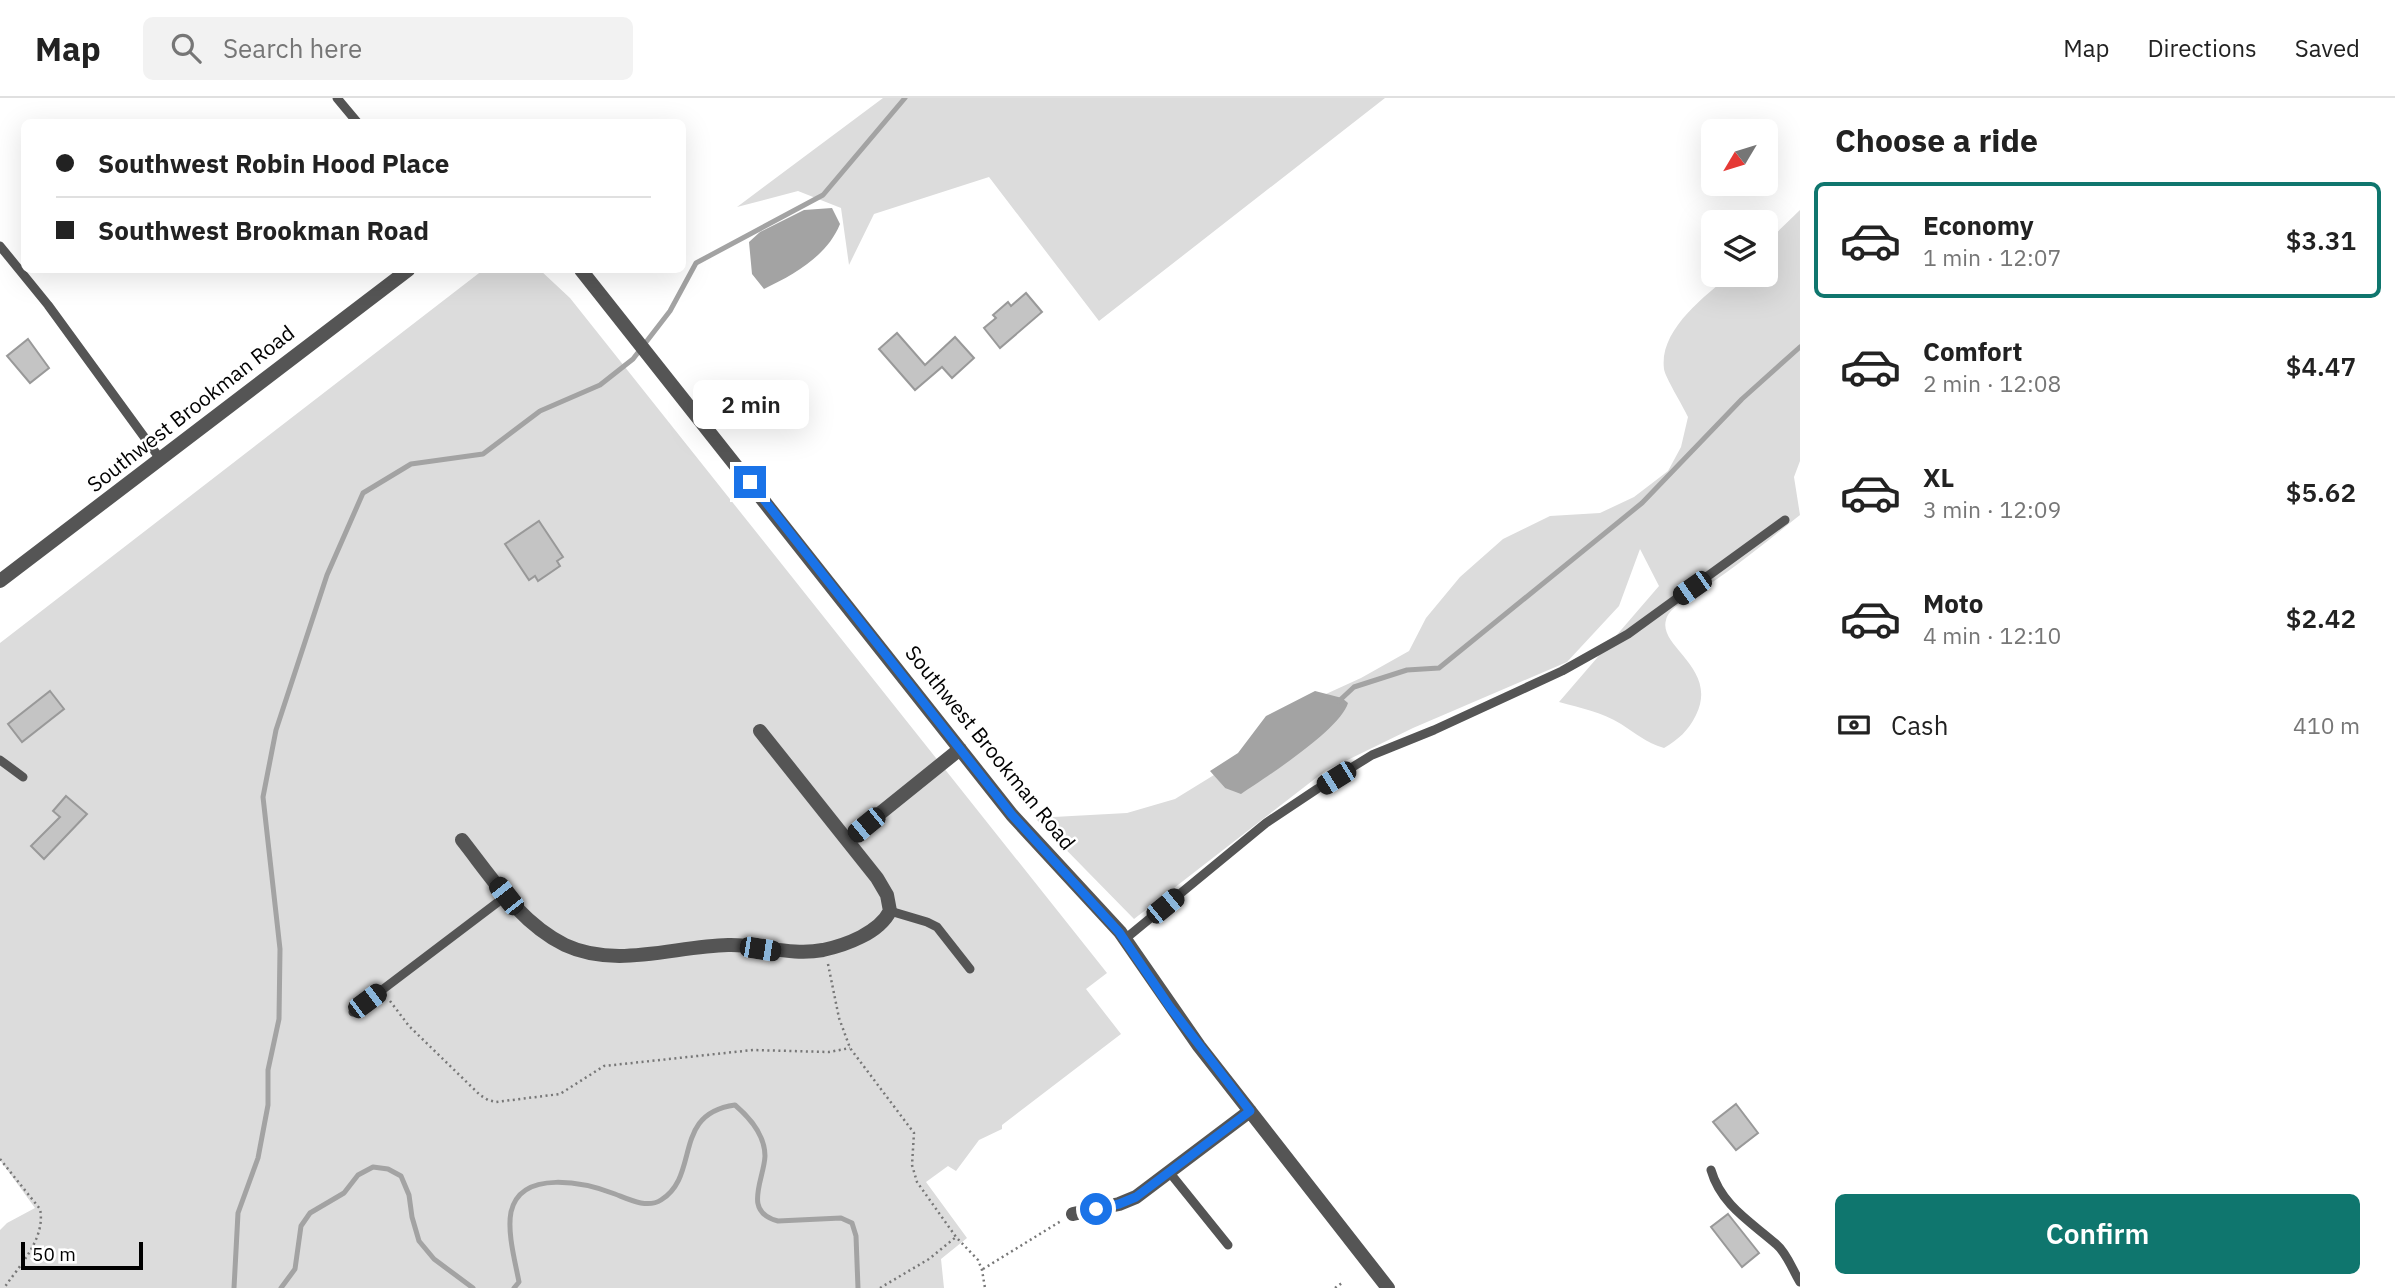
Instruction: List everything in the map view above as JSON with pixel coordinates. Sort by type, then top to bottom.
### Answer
[{"type":"street","name":"Southwest Brookman Road","points":[[0,581],[404,273]]},
{"type":"street","name":"Southwest Brookman Road","points":[[583,273],[1012,815],[1125,939],[1170,1007],[1388,1288]]},
{"type":"street","points":[[462,840],[516,909],[541,930],[566,945],[585,952],[639,956],[730,945],[802,953],[825,950],[871,932],[882,923],[890,911],[887,895],[877,878],[760,731]]},
{"type":"street","points":[[847,840],[960,749]]},
{"type":"street","points":[[1073,1214],[1127,1200],[1170,1173],[1250,1111]]},
{"type":"lane","points":[[337,98],[354,119]]},
{"type":"lane","points":[[0,247],[21,272]]},
{"type":"lane","points":[[22,273],[161,460]]},
{"type":"lane","points":[[1125,939],[1266,823],[1318,789],[1373,755],[1562,671],[1628,634],[1785,520]]},
{"type":"lane","points":[[0,760],[23,777]]},
{"type":"lane","points":[[353,1012],[506,896]]},
{"type":"lane","points":[[890,911],[937,927],[970,969]]},
{"type":"lane","points":[[1711,1170],[1714,1181],[1730,1205],[1754,1228],[1779,1246],[1800,1283]]},
{"type":"lane","points":[[1170,1173],[1228,1245]]},
{"type":"path","points":[[825,950],[839,1018],[850,1048],[914,1133],[912,1166],[917,1182],[956,1237],[978,1260],[985,1288]]},
{"type":"path","points":[[382,990],[409,1026],[480,1095],[496,1102],[560,1094],[604,1066],[753,1050],[830,1052],[850,1048]]},
{"type":"path","points":[[0,1159],[40,1209],[41,1216],[38,1236],[4,1288]]},
{"type":"path","points":[[982,1270],[1073,1214]]},
{"type":"path","points":[[880,1288],[929,1259],[956,1237]]},
{"type":"path","points":[[1335,1288],[1342,1283]]},
{"type":"shaded area","points":[[883,98],[1385,98],[1099,321],[989,177],[874,214],[849,265],[841,208],[798,191],[737,207]]},
{"type":"shaded area","points":[[832,208],[840,224],[827,246],[809,263],[764,289],[752,274],[749,242],[760,232],[804,210]]},
{"type":"shaded area","points":[[1800,210],[1800,461],[1794,477],[1800,515],[1734,567],[1670,612],[1666,620],[1666,630],[1695,671],[1700,684],[1701,699],[1696,715],[1679,738],[1664,748],[1606,716],[1559,702],[1659,586],[1640,549],[1619,606],[1567,662],[1413,728],[1325,771],[1134,919],[1035,818],[1127,813],[1175,799],[1214,775],[1225,788],[1315,699],[1361,678],[1409,651],[1426,618],[1460,577],[1503,539],[1550,516],[1600,513],[1634,497],[1668,471],[1681,447],[1688,417],[1664,369],[1664,355],[1669,341],[1685,316],[1715,287],[1778,287],[1778,231]]},
{"type":"shaded area","points":[[479,273],[543,273],[570,298],[1107,973],[1086,989],[1121,1034],[1002,1125],[1002,1129],[979,1140],[956,1171],[948,1166],[926,1182],[967,1238],[941,1259],[944,1288],[0,1288],[0,1230],[7,1223],[35,1208],[0,1160],[0,643]]},
{"type":"shaded area","points":[[1315,691],[1342,698],[1348,703],[1331,726],[1284,765],[1241,794],[1225,788],[1210,771],[1238,753],[1266,716]]},
{"type":"building","points":[[1026,293],[1042,312],[1000,348],[984,328],[996,318],[993,315],[1008,302],[1011,306]]},
{"type":"building","points":[[897,333],[925,365],[955,337],[974,358],[952,378],[942,367],[915,390],[879,349]]},
{"type":"building","points":[[28,339],[49,368],[30,383],[7,356]]},
{"type":"building","points":[[539,521],[563,557],[557,561],[560,566],[538,581],[535,576],[529,580],[505,544]]},
{"type":"building","points":[[50,691],[64,709],[22,742],[8,724]]},
{"type":"building","points":[[66,796],[87,814],[44,859],[31,846],[60,817],[53,811]]},
{"type":"building","points":[[1736,1104],[1758,1133],[1736,1150],[1713,1122]]},
{"type":"building","points":[[1728,1214],[1759,1253],[1742,1267],[1711,1227]]},
{"type":"waterway","points":[[234,1288],[238,1213],[258,1158],[268,1105],[268,1070],[279,1019],[280,949],[263,797],[276,730],[327,575],[363,493],[411,464],[483,454],[540,411],[600,385],[633,359],[670,311],[696,263],[823,195],[905,98]]},
{"type":"waterway","points":[[1339,701],[1354,687],[1407,670],[1439,668],[1642,503],[1742,399],[1800,347]]},
{"type":"waterway","points":[[514,1288],[519,1282],[511,1237],[511,1212],[517,1198],[527,1189],[541,1184],[572,1183],[638,1202],[656,1203],[673,1189],[694,1132],[702,1120],[715,1111],[735,1105],[755,1127],[764,1148],[764,1165],[758,1194],[761,1210],[767,1217],[778,1221],[841,1218],[852,1223],[856,1236],[858,1288]]},
{"type":"waterway","points":[[281,1288],[295,1269],[301,1226],[310,1213],[344,1193],[358,1175],[373,1167],[388,1169],[401,1176],[409,1195],[419,1241],[434,1259],[473,1288]]},
{"type":"route","points":[[750,482],[1012,815],[1119,932],[1170,1007],[1250,1111],[1136,1197],[1096,1209]]}]
